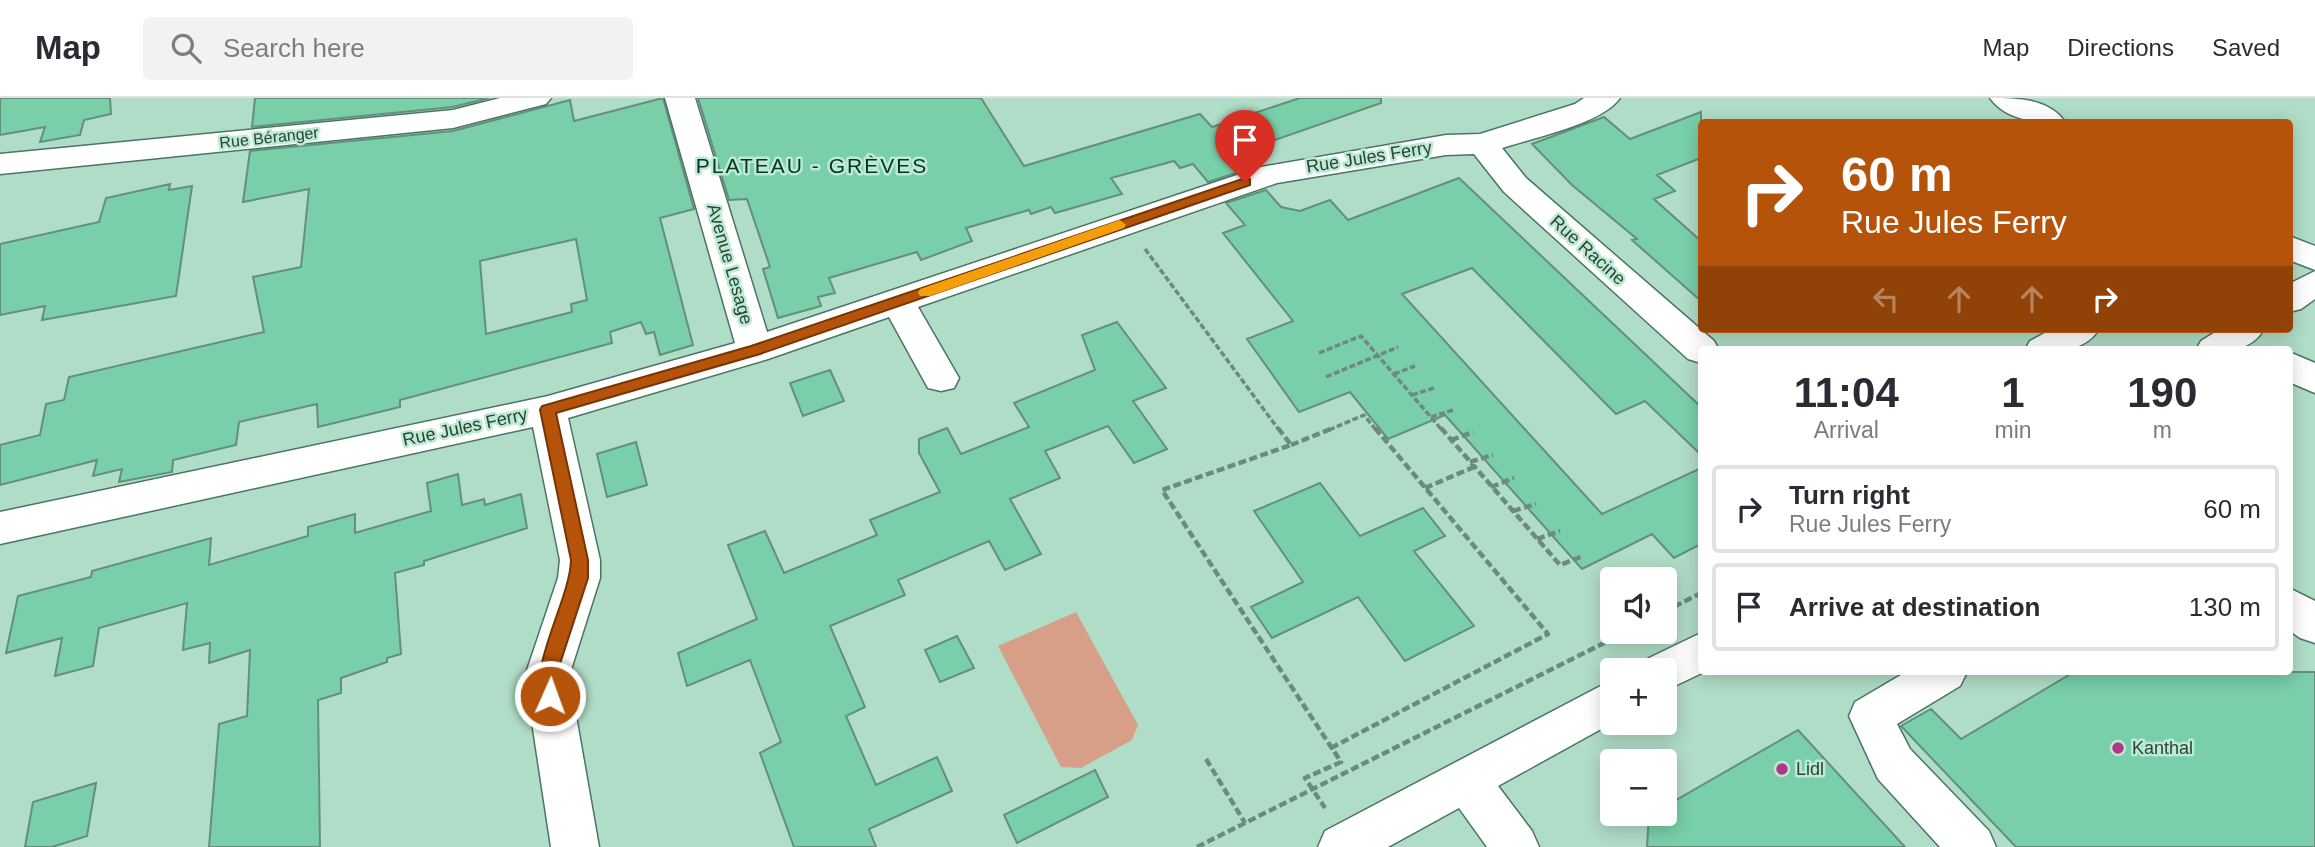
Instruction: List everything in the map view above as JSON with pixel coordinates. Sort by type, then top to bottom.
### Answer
[{"type":"street","name":"Rue Béranger","points":[[0,164],[453,118],[536,98]]},
{"type":"street","name":"Avenue Lesage","points":[[680,98],[755,350]]},
{"type":"street","name":"Rue Jules Ferry","points":[[0,528],[129,498],[548,410],[755,350],[1272,174],[1446,145],[1482,144],[1586,110],[1605,98]]},
{"type":"street","points":[[2005,98],[2044,119]]},
{"type":"street","name":"Rue Racine","points":[[1482,144],[1515,185],[1698,347]]},
{"type":"street","points":[[2293,249],[2315,259]]},
{"type":"street","points":[[2293,297],[2315,283]]},
{"type":"street","points":[[898,303],[941,378]]},
{"type":"street","points":[[2050,346],[2074,333]]},
{"type":"street","points":[[2293,367],[2315,380]]},
{"type":"street","points":[[548,410],[580,560],[579,578],[547,676],[575,847]]},
{"type":"street","points":[[2293,609],[2315,625]]},
{"type":"street","points":[[1677,665],[1698,654]]},
{"type":"street","points":[[1940,675],[1871,716],[1894,764],[1972,847]]},
{"type":"street","points":[[1345,845],[1600,706]]},
{"type":"street","points":[[1465,779],[1515,847]]},
{"type":"path","points":[[1125,223],[1290,445]]},
{"type":"path","points":[[1319,354],[1361,336],[1560,565],[1583,556]]},
{"type":"path","points":[[1326,377],[1398,347]]},
{"type":"path","points":[[1394,374],[1415,366]]},
{"type":"path","points":[[1412,395],[1434,388]]},
{"type":"path","points":[[1431,417],[1453,410]]},
{"type":"path","points":[[1331,748],[1548,634],[1364,415],[1290,445],[1162,490],[1331,748],[1341,762],[1305,778],[1345,845]]},
{"type":"path","points":[[1451,440],[1473,432]]},
{"type":"path","points":[[1425,488],[1493,454]]},
{"type":"path","points":[[1491,487],[1514,478]]},
{"type":"path","points":[[1513,512],[1536,504]]},
{"type":"path","points":[[1537,539],[1560,531]]},
{"type":"path","points":[[1677,605],[1698,595]]},
{"type":"path","points":[[1197,847],[1602,644]]},
{"type":"path","points":[[1206,759],[1245,823]]},
{"type":"shaded area","points":[[1076,612],[1138,725],[1132,740],[1081,768],[1061,767],[998,646]]},
{"type":"building","points":[[0,98],[110,98],[111,114],[84,120],[80,135],[40,142],[45,127],[0,135]]},
{"type":"building","points":[[255,98],[489,98],[453,107],[252,127]]},
{"type":"building","points":[[663,98],[694,209],[660,218],[693,345],[660,355],[654,332],[646,334],[641,322],[610,332],[612,343],[400,400],[400,407],[318,427],[317,404],[239,422],[236,445],[173,460],[172,472],[119,482],[122,469],[93,476],[97,460],[0,485],[0,445],[40,435],[46,404],[64,400],[69,377],[264,332],[253,277],[301,267],[309,189],[243,202],[250,151],[453,131],[570,100],[574,121]],"holes":[[[576,239],[587,300],[571,304],[572,312],[486,334],[480,261]]]},
{"type":"building","points":[[698,98],[981,98],[1024,166],[1200,114],[1212,127],[1300,98],[1381,98],[1381,103],[1235,154],[1248,169],[1208,182],[1193,164],[1180,168],[1174,161],[1111,178],[1122,194],[1055,213],[1051,207],[1031,214],[1029,210],[966,228],[972,241],[921,260],[917,252],[829,278],[835,293],[818,297],[821,306],[778,318],[763,269],[770,267],[747,199],[729,200]]},
{"type":"building","points":[[1701,112],[1701,119],[1698,119],[1698,159],[1657,175],[1675,191],[1654,199],[1698,238],[1698,298],[1632,240],[1637,239],[1572,185],[1532,144],[1604,117],[1630,139]]},
{"type":"building","points":[[1459,178],[1698,404],[1698,452],[1645,401],[1616,414],[1472,268],[1402,294],[1602,514],[1698,469],[1698,546],[1674,558],[1652,534],[1582,569],[1445,415],[1388,439],[1350,392],[1299,412],[1247,339],[1293,321],[1223,233],[1245,225],[1226,203],[1266,190],[1281,207],[1300,211],[1330,200],[1348,220]]},
{"type":"building","points":[[170,184],[169,190],[192,186],[176,296],[42,320],[45,306],[0,315],[0,244],[99,222],[106,198]]},
{"type":"building","points":[[1117,322],[1166,388],[1133,401],[1167,449],[1134,463],[1108,426],[1045,451],[1060,478],[1010,499],[1041,554],[1005,570],[989,541],[898,580],[905,595],[830,626],[865,707],[846,716],[876,785],[937,757],[952,791],[869,829],[876,847],[794,847],[760,753],[781,742],[750,660],[687,686],[678,653],[757,619],[728,545],[765,531],[784,573],[877,535],[870,520],[940,492],[919,453],[919,439],[947,428],[961,454],[1029,427],[1014,403],[1095,370],[1082,335]]},
{"type":"building","points":[[830,370],[844,401],[803,416],[790,383]]},
{"type":"building","points":[[636,442],[647,485],[607,497],[597,454]]},
{"type":"building","points":[[458,474],[462,505],[484,499],[485,505],[521,494],[527,528],[395,573],[401,654],[387,658],[387,662],[341,678],[341,693],[318,700],[320,847],[209,847],[219,724],[247,716],[250,650],[209,663],[210,643],[183,650],[187,603],[99,628],[93,666],[55,676],[62,638],[6,653],[18,596],[91,577],[92,571],[211,538],[209,565],[308,536],[308,527],[355,514],[355,533],[431,511],[427,483]]},
{"type":"building","points":[[1320,483],[1360,536],[1423,508],[1445,536],[1414,551],[1474,626],[1405,661],[1358,597],[1272,638],[1251,607],[1303,582],[1254,511]]},
{"type":"building","points":[[957,636],[974,668],[940,682],[925,650]]},
{"type":"building","name":"Kanthal","points":[[2293,672],[2315,672],[2315,847],[2016,847],[1901,726],[1931,709],[1961,739],[2069,675],[2293,675]]},
{"type":"building","name":"Lidl","points":[[1798,730],[1905,847],[1647,847],[1648,826],[1677,826],[1677,800]]},
{"type":"building","points":[[1095,770],[1108,797],[1017,843],[1004,815]]},
{"type":"building","points":[[96,783],[87,836],[52,847],[25,847],[33,802]]},
{"type":"slow traffic","points":[[925,293],[1120,225]]},
{"type":"place","name":"Kanthal","points":[[2118,748]]},
{"type":"place","name":"Lidl","points":[[1782,769]]},
{"type":"district","name":"PLATEAU - GRÈVES","points":[[812,166]]},
{"type":"route","points":[[550,696],[547,676],[579,578],[580,560],[548,410],[755,350],[1245,182]]}]
